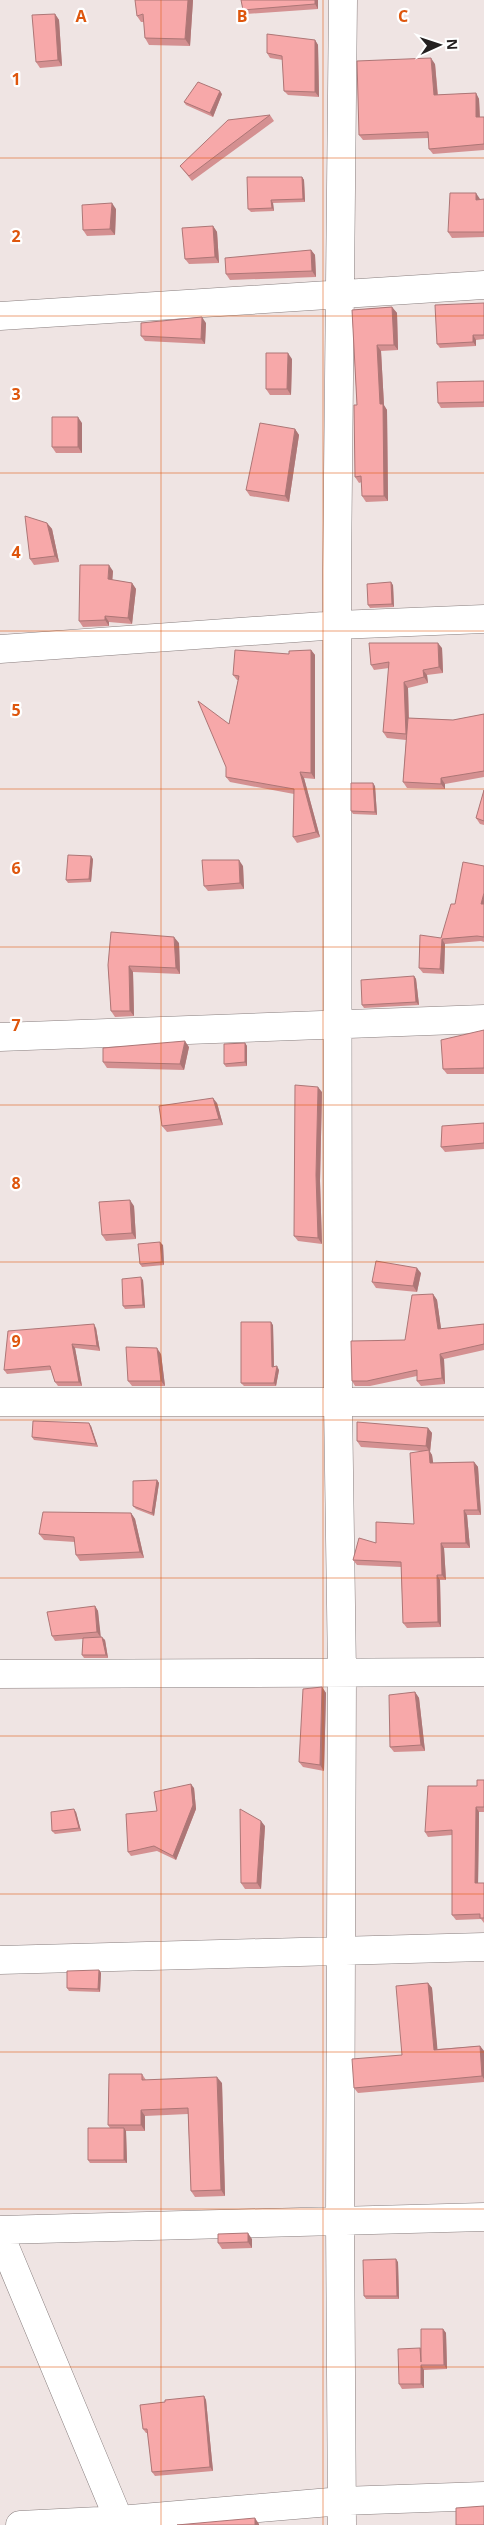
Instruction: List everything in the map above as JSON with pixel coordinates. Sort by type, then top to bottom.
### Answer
[{"type":"street","points":[[342,2513],[340,2220],[342,1672],[338,1403],[338,624],[343,0]]},
{"type":"street","points":[[0,316],[484,285]]},
{"type":"street","points":[[0,649],[338,624],[484,618]]},
{"type":"street","points":[[0,1037],[338,1026],[484,1019]]},
{"type":"street","points":[[0,1402],[484,1402]]},
{"type":"street","points":[[0,1674],[484,1672]]},
{"type":"street","points":[[0,1960],[484,1947]]},
{"type":"street","points":[[0,2230],[484,2217]]},
{"type":"street","points":[[0,2235],[120,2523]]},
{"type":"street","points":[[20,2525],[120,2523],[342,2513],[484,2496]]},
{"type":"building","points":[[135,0],[188,0],[185,39],[145,38],[143,14],[137,16]]},
{"type":"building","points":[[241,0],[315,0],[315,4],[243,10]]},
{"type":"building","points":[[55,14],[58,60],[36,62],[32,15]]},
{"type":"building","points":[[267,34],[315,40],[315,92],[284,91],[282,56],[267,53]]},
{"type":"building","points":[[431,58],[434,95],[476,93],[476,117],[484,117],[484,144],[429,149],[428,132],[359,135],[357,61]]},
{"type":"building","points":[[198,82],[220,91],[210,113],[184,102]]},
{"type":"building","points":[[270,115],[189,176],[180,166],[228,120]]},
{"type":"building","points":[[247,177],[302,177],[303,199],[271,200],[272,208],[248,209]]},
{"type":"building","points":[[450,193],[476,193],[476,200],[484,199],[484,232],[448,232]]},
{"type":"building","points":[[112,203],[110,229],[83,230],[82,205]]},
{"type":"building","points":[[213,226],[215,257],[185,259],[182,228]]},
{"type":"building","points":[[311,250],[312,271],[226,274],[225,258]]},
{"type":"building","points":[[484,303],[484,335],[473,335],[473,342],[437,344],[435,305]]},
{"type":"building","points":[[392,307],[394,345],[377,345],[380,404],[383,404],[384,496],[362,496],[361,476],[355,477],[354,405],[357,405],[352,310]]},
{"type":"building","points":[[202,317],[201,339],[141,336],[141,323]]},
{"type":"building","points":[[266,353],[288,353],[287,389],[266,389]]},
{"type":"building","points":[[484,381],[484,402],[438,403],[437,382]]},
{"type":"building","points":[[52,417],[78,417],[78,447],[52,447]]},
{"type":"building","points":[[260,423],[295,429],[285,496],[246,490]]},
{"type":"building","points":[[25,516],[47,523],[55,556],[30,559]]},
{"type":"building","points":[[80,565],[109,565],[108,579],[132,583],[128,618],[105,616],[105,620],[79,621]]},
{"type":"building","points":[[391,582],[392,604],[368,605],[367,584]]},
{"type":"building","points":[[369,643],[438,643],[439,667],[423,670],[424,677],[404,682],[406,734],[383,732],[389,662],[371,665]]},
{"type":"building","points":[[235,650],[289,654],[289,651],[311,650],[311,773],[300,772],[316,832],[293,837],[294,789],[226,777],[226,767],[198,701],[229,724],[239,676],[233,675]]},
{"type":"building","points":[[484,714],[484,771],[441,778],[441,784],[403,782],[408,718],[453,720]]},
{"type":"building","points":[[351,783],[373,783],[375,812],[351,811]]},
{"type":"building","points":[[484,790],[484,821],[476,818]]},
{"type":"building","points":[[68,855],[91,856],[89,879],[66,880]]},
{"type":"building","points":[[202,860],[239,860],[240,883],[204,886]]},
{"type":"building","points":[[463,862],[484,866],[484,893],[481,904],[484,904],[484,937],[442,939],[440,969],[419,968],[420,935],[441,938],[451,904],[455,904]]},
{"type":"building","points":[[111,932],[174,937],[176,968],[129,966],[130,1011],[111,1011],[108,965]]},
{"type":"building","points":[[414,976],[416,1002],[362,1005],[361,980]]},
{"type":"building","points":[[484,1030],[484,1068],[443,1069],[441,1040]]},
{"type":"building","points":[[185,1041],[180,1064],[103,1062],[103,1048]]},
{"type":"building","points":[[245,1043],[245,1062],[224,1064],[224,1044]]},
{"type":"building","points":[[295,1085],[318,1087],[316,1175],[318,1238],[294,1236]]},
{"type":"building","points":[[213,1098],[219,1119],[162,1126],[159,1106]]},
{"type":"building","points":[[484,1123],[484,1143],[441,1147],[442,1126]]},
{"type":"building","points":[[130,1200],[132,1233],[102,1235],[99,1202]]},
{"type":"building","points":[[160,1242],[162,1262],[140,1264],[138,1244]]},
{"type":"building","points":[[376,1261],[417,1268],[413,1286],[372,1282]]},
{"type":"building","points":[[141,1277],[143,1305],[123,1306],[122,1279]]},
{"type":"building","points":[[433,1294],[438,1329],[484,1324],[484,1344],[440,1354],[442,1378],[417,1381],[417,1370],[367,1381],[352,1381],[351,1341],[405,1340],[412,1295]]},
{"type":"building","points":[[241,1322],[271,1322],[272,1367],[277,1366],[274,1383],[241,1383]]},
{"type":"building","points":[[94,1324],[97,1346],[72,1344],[79,1382],[55,1382],[50,1366],[4,1370],[8,1331]]},
{"type":"building","points":[[126,1347],[157,1348],[161,1381],[128,1381]]},
{"type":"building","points":[[33,1421],[89,1423],[96,1444],[32,1437]]},
{"type":"building","points":[[357,1422],[428,1428],[426,1446],[357,1441]]},
{"type":"building","points":[[429,1450],[430,1463],[474,1462],[478,1510],[464,1510],[466,1543],[441,1543],[442,1575],[437,1575],[438,1622],[403,1623],[401,1562],[353,1560],[359,1538],[376,1543],[376,1522],[414,1524],[410,1453]]},
{"type":"building","points":[[157,1480],[152,1513],[133,1506],[133,1481]]},
{"type":"building","points":[[43,1512],[131,1513],[140,1552],[76,1555],[74,1537],[39,1534]]},
{"type":"building","points":[[95,1606],[97,1632],[52,1636],[47,1612]]},
{"type":"building","points":[[102,1637],[106,1655],[82,1655],[83,1638]]},
{"type":"building","points":[[322,1687],[320,1765],[299,1762],[303,1689]]},
{"type":"building","points":[[415,1692],[421,1745],[390,1747],[389,1695]]},
{"type":"building","points":[[477,1780],[484,1780],[484,1807],[476,1807],[475,1883],[484,1883],[484,1918],[480,1918],[480,1914],[452,1915],[452,1830],[425,1832],[428,1786],[477,1786]]},
{"type":"building","points":[[191,1784],[193,1805],[173,1856],[154,1846],[128,1852],[126,1814],[157,1811],[154,1792]]},
{"type":"building","points":[[74,1809],[79,1828],[52,1831],[51,1812]]},
{"type":"building","points":[[240,1809],[261,1821],[257,1883],[241,1883]]},
{"type":"building","points":[[99,1970],[98,1989],[67,1988],[67,1971]]},
{"type":"building","points":[[428,1983],[434,2050],[480,2046],[482,2076],[354,2088],[352,2059],[402,2055],[396,1986]]},
{"type":"building","points":[[109,2074],[142,2074],[142,2080],[217,2077],[221,2190],[191,2191],[188,2108],[141,2110],[141,2125],[108,2125]]},
{"type":"building","points":[[88,2128],[124,2128],[124,2160],[88,2160]]},
{"type":"building","points":[[248,2233],[248,2242],[218,2243],[218,2234]]},
{"type":"building","points":[[396,2259],[397,2296],[364,2296],[363,2260]]},
{"type":"building","points":[[421,2329],[443,2329],[444,2365],[421,2365],[421,2384],[399,2384],[398,2349],[420,2348],[421,2362]]},
{"type":"building","points":[[204,2396],[210,2467],[152,2472],[147,2429],[143,2429],[140,2405]]},
{"type":"building","points":[[484,2506],[484,2525],[456,2525],[456,2508]]},
{"type":"building","points":[[255,2518],[255,2525],[177,2525]]}]
